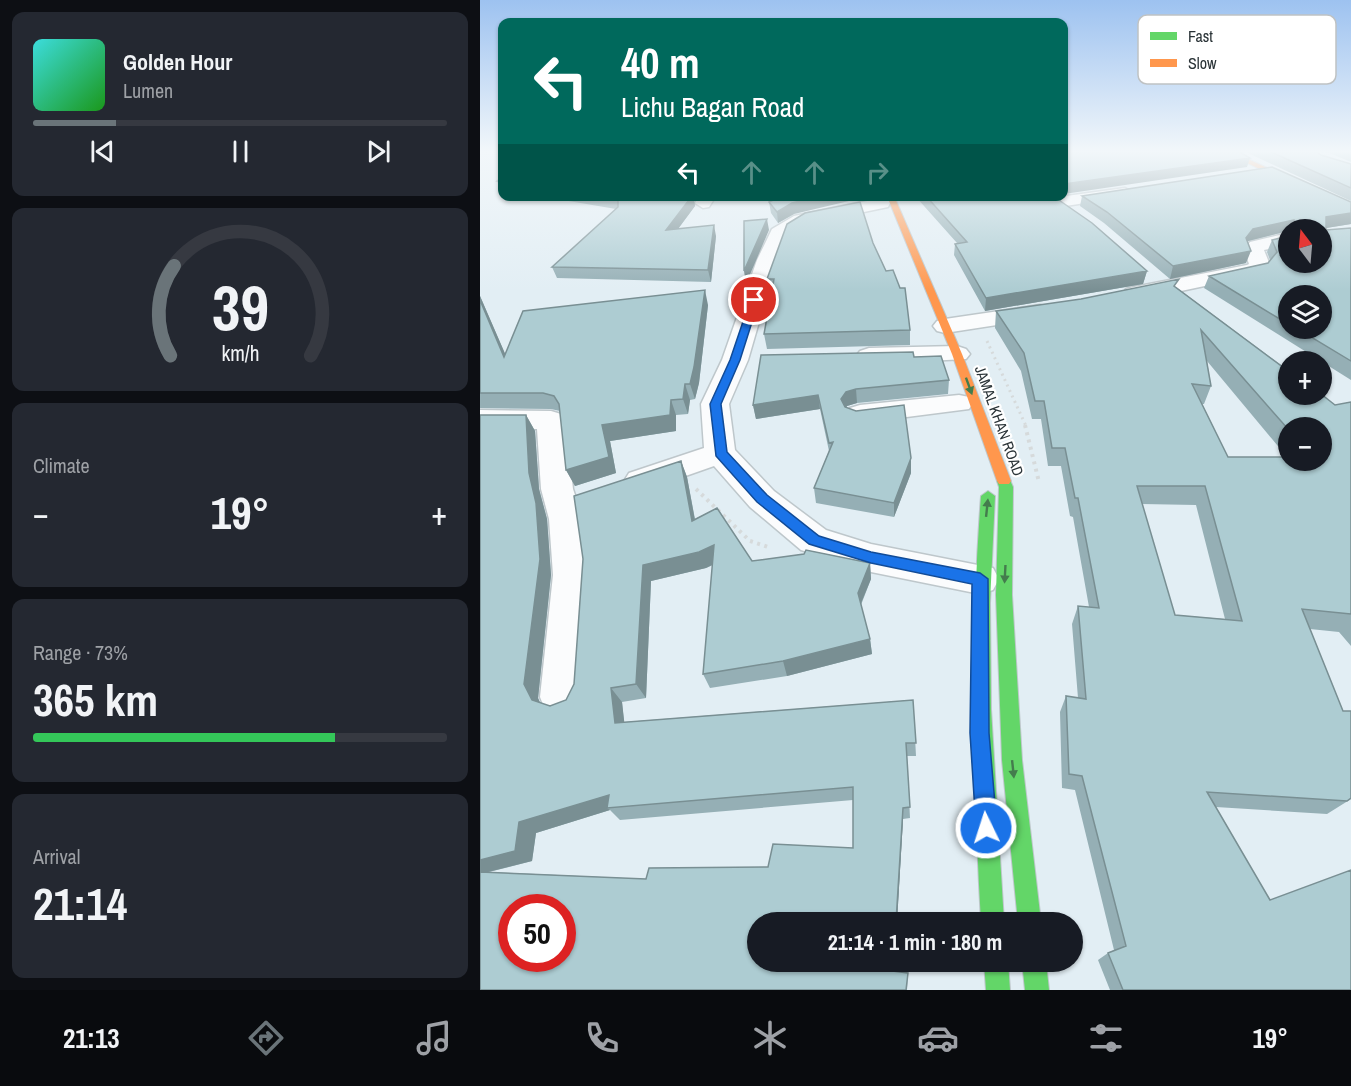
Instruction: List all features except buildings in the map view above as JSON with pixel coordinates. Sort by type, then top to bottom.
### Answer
[{"type":"main road","points":[[1327,198],[1351,210]]},
{"type":"main road","points":[[884,201],[951,353],[959,403],[980,456]]},
{"type":"main road","name":"JAMAL KHAN ROAD","points":[[884,201],[945,326],[951,353],[1006,487],[1004,595],[1012,760],[1029,912]]},
{"type":"main road","points":[[986,486],[988,496],[980,579],[980,733],[992,912]]},
{"type":"main road","points":[[997,972],[998,990]]},
{"type":"main road","points":[[1035,972],[1037,990]]},
{"type":"street","points":[[1068,201],[1087,198]]},
{"type":"street","points":[[875,201],[800,220],[779,233],[767,260],[747,359],[715,404],[720,453],[762,499],[814,540],[871,558],[980,579]]},
{"type":"street","points":[[1066,201],[1059,202],[1078,216]]},
{"type":"street","points":[[1110,299],[1254,270],[1260,265],[1254,249],[1257,246],[1278,241]]},
{"type":"street","points":[[1147,273],[1164,288]]},
{"type":"street","points":[[945,326],[1066,308]]},
{"type":"street","points":[[848,357],[951,353]]},
{"type":"street","points":[[858,414],[959,403]]},
{"type":"street","points":[[480,419],[551,420],[556,489],[589,496]]},
{"type":"street","points":[[562,697],[572,575],[566,519],[589,496],[720,453]]},
{"type":"path","points":[[690,484],[750,541],[772,548]]},
{"type":"traffic: fast","points":[[1004,481],[1006,487],[1004,595],[1012,760],[1029,912]]},
{"type":"traffic: fast","points":[[988,496],[982,603],[982,709],[992,912]]},
{"type":"traffic: fast","points":[[997,972],[998,990]]},
{"type":"traffic: fast","points":[[1035,972],[1037,990]]},
{"type":"traffic: slow","points":[[1326,198],[1351,210]]},
{"type":"traffic: slow","points":[[892,201],[957,354],[1004,481]]},
{"type":"route","points":[[754,300],[735,360],[715,404],[720,453],[762,499],[814,540],[871,558],[980,579],[980,733],[986,828]]}]
